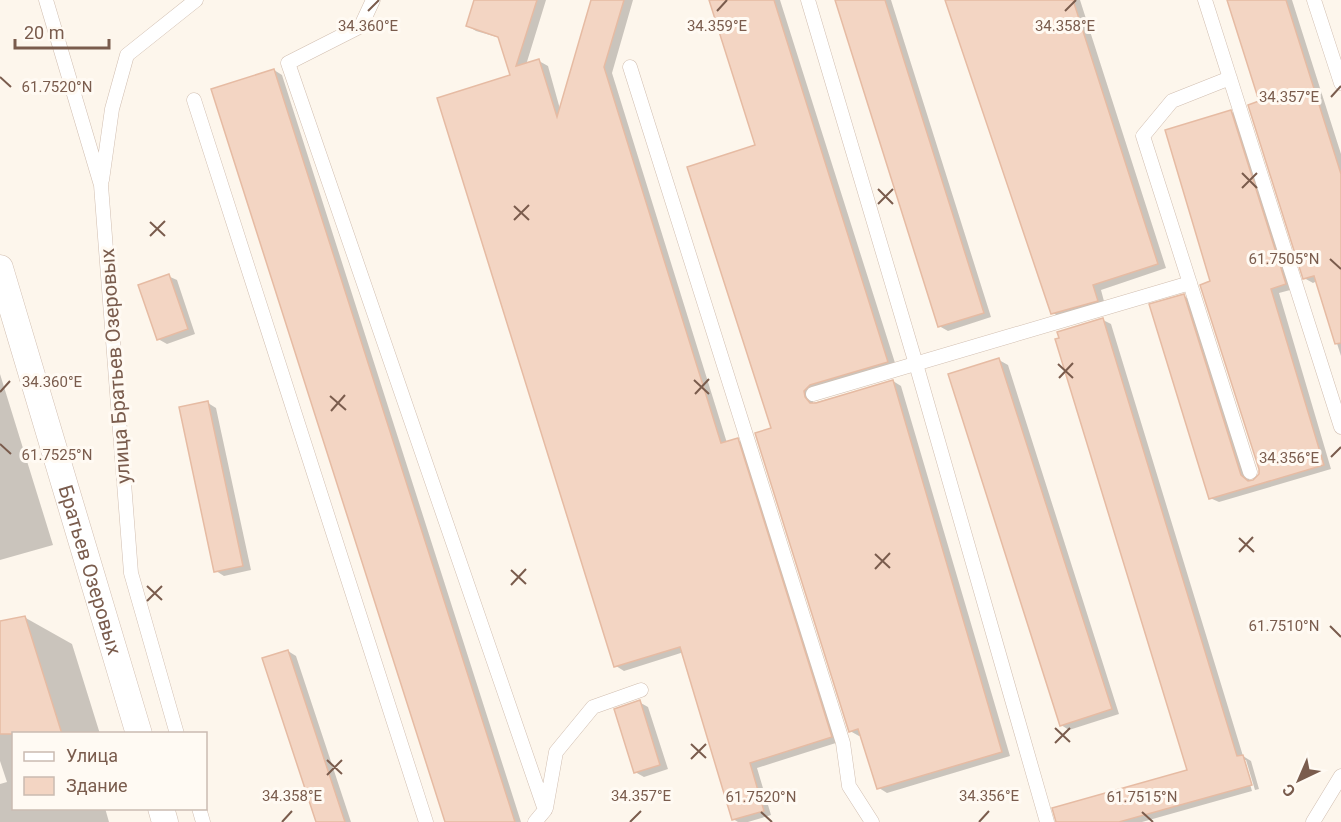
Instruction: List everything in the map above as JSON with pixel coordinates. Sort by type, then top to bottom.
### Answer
[{"type":"street","name":"Братьев Озеровых","points":[[0,268],[138,732]]},
{"type":"lane","name":"улица Братьев Озеровых","points":[[46,0],[101,185],[131,573],[176,732]]},
{"type":"lane","points":[[101,185],[112,109],[127,55],[196,0]]},
{"type":"lane","points":[[373,0],[361,26],[288,63],[545,810]]},
{"type":"lane","points":[[808,0],[916,364],[1047,822]]},
{"type":"lane","points":[[1205,0],[1341,427]]},
{"type":"lane","points":[[1314,0],[1341,83]]},
{"type":"lane","points":[[630,67],[843,743],[849,786],[873,822]]},
{"type":"lane","points":[[1230,78],[1172,101],[1143,136],[1250,472]]},
{"type":"lane","points":[[194,100],[426,822]]},
{"type":"lane","points":[[813,394],[1190,283]]},
{"type":"lane","points":[[535,822],[545,810],[556,752],[593,707],[641,690]]},
{"type":"lane","points":[[1313,822],[1341,776]]},
{"type":"building","points":[[474,0],[537,0],[516,66],[539,59],[557,117],[591,0],[624,0],[604,67],[721,443],[738,438],[832,737],[750,763],[764,811],[732,820],[680,647],[614,667],[437,98],[510,75],[498,37],[466,26]]},
{"type":"building","points":[[709,0],[774,0],[888,362],[810,385],[804,391],[805,397],[810,403],[816,403],[893,380],[1002,752],[877,789],[858,729],[849,732],[755,433],[771,428],[687,167],[755,145]]},
{"type":"building","points":[[835,0],[885,0],[984,313],[938,327]]},
{"type":"building","points":[[945,0],[1073,0],[1158,264],[1093,285],[1098,301],[1051,314]]},
{"type":"building","points":[[1227,0],[1286,0],[1341,174],[1341,343],[1335,344],[1314,276],[1303,279],[1248,105],[1259,101]]},
{"type":"building","points":[[274,69],[515,822],[445,822],[211,89]]},
{"type":"building","points":[[1231,110],[1286,284],[1271,289],[1324,465],[1209,499],[1149,304],[1184,294],[1241,475],[1248,481],[1253,480],[1259,474],[1259,469],[1200,285],[1210,281],[1165,130]]},
{"type":"building","points":[[169,274],[188,329],[157,340],[138,285]]},
{"type":"building","points":[[1103,318],[1237,756],[1243,755],[1252,785],[1119,822],[1056,822],[1052,808],[1187,770],[1055,339],[1059,338],[1057,332]]},
{"type":"building","points":[[999,358],[1112,709],[1060,726],[948,374]]},
{"type":"building","points":[[208,401],[243,566],[214,572],[179,407]]},
{"type":"building","points":[[25,616],[61,732],[0,734],[0,621]]},
{"type":"building","points":[[288,650],[345,822],[316,822],[262,658]]},
{"type":"building","points":[[640,700],[660,765],[634,773],[614,709]]}]
